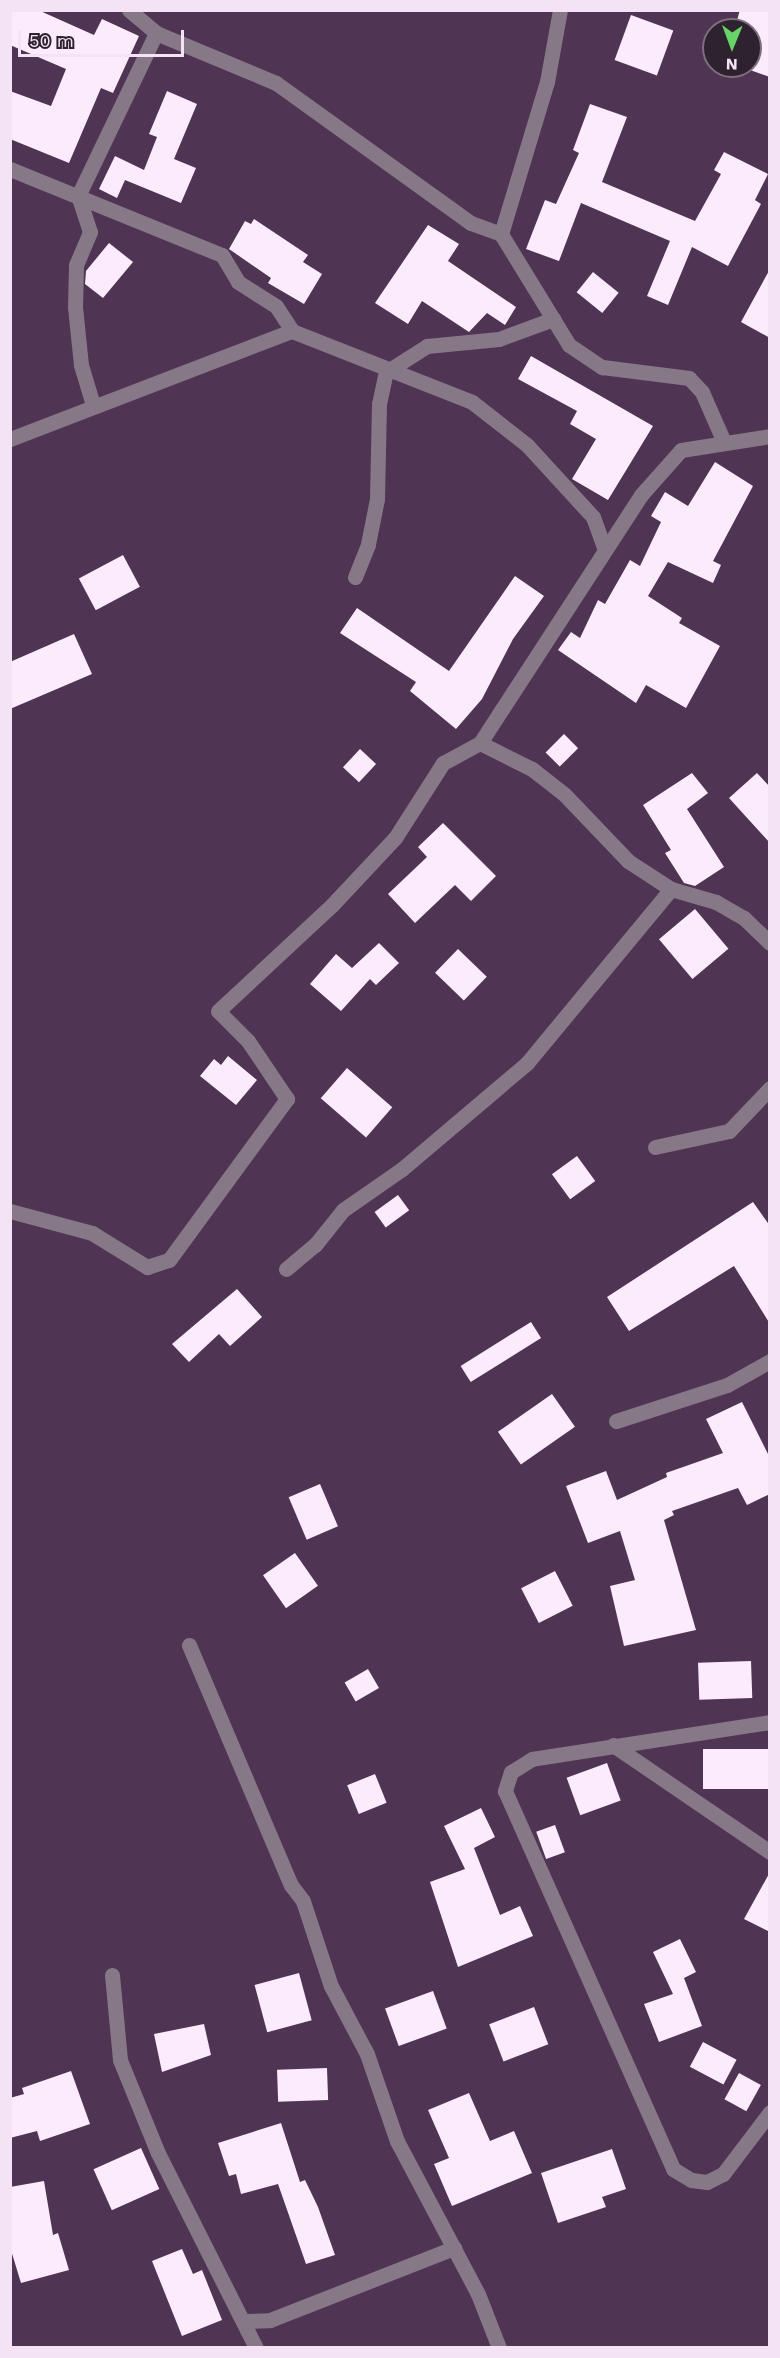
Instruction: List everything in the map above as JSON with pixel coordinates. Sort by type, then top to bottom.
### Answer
[{"type":"street","points":[[129,10],[156,33],[276,83],[471,223],[501,234],[569,345],[602,367],[689,378],[702,392],[724,442]]},
{"type":"street","points":[[501,234],[547,82],[560,10]]},
{"type":"street","points":[[93,405],[81,366],[75,307],[76,265],[90,232],[78,196],[156,33]]},
{"type":"street","points":[[10,169],[222,255],[238,282],[276,306],[292,331],[386,372],[472,402],[528,445],[593,517],[605,550]]},
{"type":"street","points":[[355,577],[368,544],[377,499],[379,404],[386,372],[427,346],[499,339],[553,319]]},
{"type":"street","points":[[10,439],[93,405],[292,331]]},
{"type":"street","points":[[10,1211],[92,1233],[147,1267],[169,1260],[287,1099],[248,1041],[218,1011],[332,905],[395,838],[442,763],[480,743],[641,495],[681,450],[770,436]]},
{"type":"street","points":[[480,743],[532,769],[595,824],[628,861],[671,889],[716,902],[744,918],[770,943]]},
{"type":"street","points":[[286,1269],[315,1245],[343,1210],[402,1169],[527,1063],[671,889]]},
{"type":"street","points":[[655,1147],[729,1131],[770,1088]]},
{"type":"street","points":[[616,1421],[727,1385],[770,1361]]},
{"type":"street","points":[[189,1645],[291,1885],[303,1901],[332,1986],[368,2054],[397,2141],[454,2248],[499,2348]]},
{"type":"street","points":[[770,1722],[532,1759],[511,1772],[505,1791],[674,2169],[691,2180],[707,2182],[723,2174],[770,2112]]},
{"type":"street","points":[[612,1745],[770,1852]]},
{"type":"street","points":[[112,1975],[120,2060],[158,2153],[246,2321],[256,2348]]},
{"type":"street","points":[[246,2321],[270,2320],[454,2248]]},
{"type":"building","points":[[10,10],[38,10],[94,35],[102,19],[139,36],[113,93],[101,88],[69,163],[10,139],[10,91],[51,106],[66,69],[10,45]]},
{"type":"building","points":[[740,10],[770,10],[770,77],[762,74],[762,18],[738,18]]},
{"type":"building","points":[[631,15],[673,30],[657,75],[615,60]]},
{"type":"building","points":[[167,91],[197,104],[174,159],[196,168],[181,203],[125,180],[117,198],[99,189],[115,156],[144,170],[157,137],[149,134]]},
{"type":"building","points":[[590,104],[627,117],[602,182],[695,221],[721,174],[714,170],[724,152],[768,174],[755,200],[761,204],[728,266],[692,247],[668,305],[647,296],[670,241],[581,203],[559,261],[526,249],[545,200],[556,204],[579,153],[573,150]]},
{"type":"building","points":[[254,219],[308,255],[303,262],[322,274],[304,304],[268,283],[271,278],[229,249],[245,221],[251,224]]},
{"type":"building","points":[[428,225],[459,244],[448,261],[516,307],[505,325],[487,313],[469,332],[422,301],[408,324],[375,303]]},
{"type":"building","points":[[109,243],[133,262],[103,298],[85,284],[86,271]]},
{"type":"building","points":[[770,269],[770,338],[741,322]]},
{"type":"building","points":[[593,272],[619,293],[602,313],[577,292]]},
{"type":"building","points":[[531,356],[653,426],[608,500],[572,479],[596,439],[570,424],[577,411],[518,379]]},
{"type":"building","points":[[715,462],[753,486],[713,561],[721,565],[713,583],[668,562],[648,596],[682,618],[679,623],[720,646],[686,708],[646,685],[636,703],[558,650],[571,632],[580,638],[598,600],[605,604],[630,560],[640,566],[661,522],[651,516],[665,492],[688,506]]},
{"type":"building","points":[[123,555],[140,587],[96,610],[79,578]]},
{"type":"building","points":[[515,576],[544,596],[513,639],[482,699],[456,729],[410,691],[416,682],[340,633],[357,608],[449,671]]},
{"type":"building","points":[[74,634],[92,674],[10,709],[10,662]]},
{"type":"building","points":[[564,734],[578,748],[560,767],[546,752]]},
{"type":"building","points":[[360,749],[376,764],[359,782],[343,767]]},
{"type":"building","points":[[692,773],[708,793],[687,809],[724,867],[695,886],[684,883],[665,853],[671,850],[643,805]]},
{"type":"building","points":[[757,773],[770,787],[770,843],[729,798]]},
{"type":"building","points":[[443,823],[496,876],[471,901],[455,885],[415,923],[388,894],[427,857],[418,847]]},
{"type":"building","points":[[695,909],[728,949],[692,979],[659,939]]},
{"type":"building","points":[[379,943],[399,963],[376,985],[370,979],[341,1011],[310,984],[336,954],[352,968]]},
{"type":"building","points":[[458,949],[487,977],[464,1001],[435,973]]},
{"type":"building","points":[[228,1056],[257,1080],[236,1105],[200,1076],[214,1059],[221,1065]]},
{"type":"building","points":[[347,1068],[392,1107],[366,1138],[321,1098]]},
{"type":"building","points":[[577,1156],[595,1181],[570,1199],[552,1174]]},
{"type":"building","points":[[398,1195],[409,1210],[386,1227],[375,1212]]},
{"type":"building","points":[[753,1202],[770,1226],[770,1324],[734,1266],[629,1331],[607,1297]]},
{"type":"building","points":[[237,1289],[262,1317],[230,1346],[219,1334],[189,1362],[172,1344]]},
{"type":"building","points":[[531,1322],[541,1338],[471,1382],[461,1366]]},
{"type":"building","points":[[552,1394],[575,1427],[521,1465],[498,1432]]},
{"type":"building","points":[[742,1402],[770,1458],[770,1494],[747,1505],[738,1488],[672,1511],[674,1515],[664,1520],[696,1630],[624,1646],[610,1586],[635,1580],[620,1531],[588,1543],[566,1486],[606,1471],[617,1500],[667,1477],[666,1473],[723,1453],[706,1419]]},
{"type":"building","points":[[320,1484],[338,1526],[307,1540],[289,1497]]},
{"type":"building","points":[[295,1553],[318,1586],[286,1608],[263,1575]]},
{"type":"building","points":[[555,1571],[573,1606],[539,1623],[521,1588]]},
{"type":"building","points":[[751,1661],[752,1698],[699,1700],[698,1663]]},
{"type":"building","points":[[368,1669],[379,1688],[356,1702],[345,1683]]},
{"type":"building","points":[[703,1749],[770,1749],[770,1789],[703,1789]]},
{"type":"building","points":[[607,1763],[621,1801],[580,1815],[567,1778]]},
{"type":"building","points":[[375,1774],[387,1803],[359,1814],[347,1785]]},
{"type":"building","points":[[481,1808],[495,1837],[474,1848],[500,1915],[520,1906],[533,1936],[458,1967],[430,1882],[465,1869],[444,1826]]},
{"type":"building","points":[[555,1825],[565,1852],[546,1859],[536,1832]]},
{"type":"building","points":[[770,1872],[770,1932],[744,1919]]},
{"type":"building","points":[[680,1939],[696,1972],[684,1978],[702,2026],[659,2042],[644,2004],[673,1994],[653,1952]]},
{"type":"building","points":[[299,1973],[312,2020],[267,2032],[255,1985]]},
{"type":"building","points":[[433,1991],[447,2029],[399,2046],[385,2008]]},
{"type":"building","points":[[534,2007],[548,2044],[504,2062],[489,2024]]},
{"type":"building","points":[[204,2024],[211,2055],[162,2072],[154,2034]]},
{"type":"building","points":[[703,2042],[737,2060],[723,2085],[690,2067]]},
{"type":"building","points":[[327,2068],[328,2100],[278,2102],[277,2070]]},
{"type":"building","points":[[71,2071],[90,2124],[40,2141],[37,2131],[10,2138],[10,2098],[24,2094],[22,2088]]},
{"type":"building","points":[[739,2073],[761,2085],[746,2111],[724,2099]]},
{"type":"building","points":[[469,2093],[490,2141],[514,2131],[532,2173],[452,2206],[434,2164],[449,2158],[428,2110]]},
{"type":"building","points":[[281,2123],[300,2182],[305,2180],[318,2207],[335,2255],[306,2264],[278,2184],[241,2194],[236,2174],[229,2176],[218,2143]]},
{"type":"building","points":[[141,2148],[159,2189],[112,2210],[93,2169]]},
{"type":"building","points":[[612,2149],[626,2189],[602,2197],[606,2207],[558,2223],[541,2173]]},
{"type":"building","points":[[44,2181],[53,2235],[58,2233],[69,2270],[21,2283],[10,2247],[10,2187]]},
{"type":"building","points":[[182,2249],[193,2274],[202,2270],[222,2320],[182,2336],[152,2261]]}]
